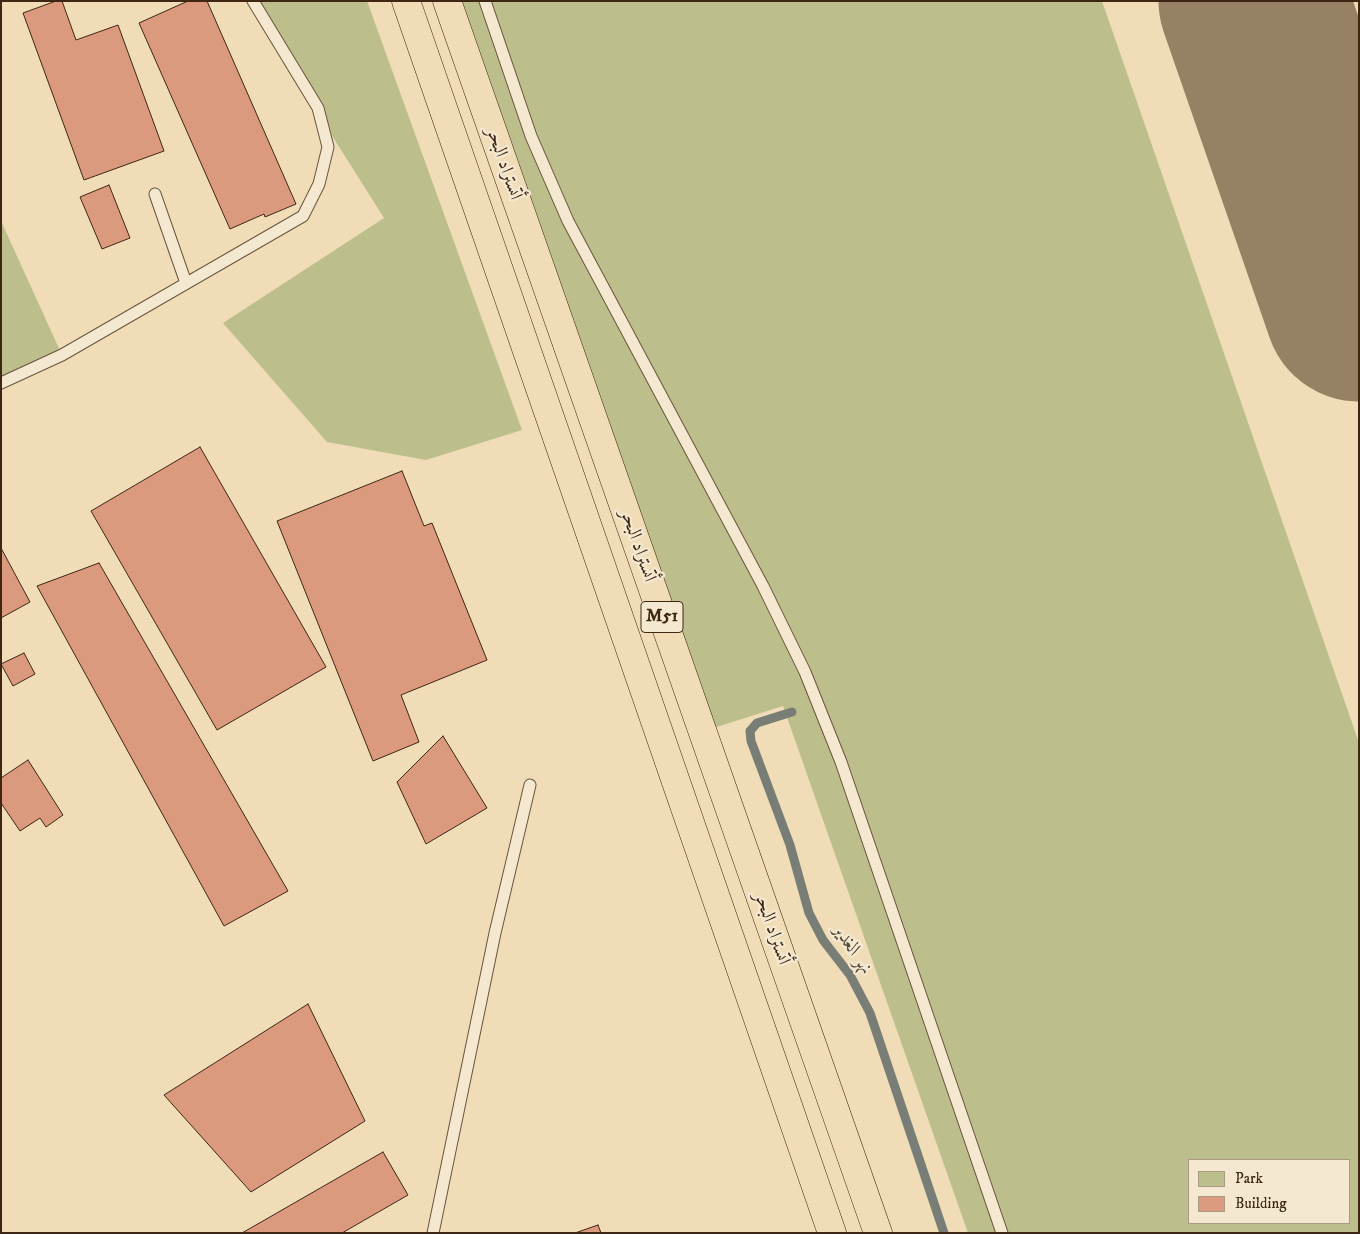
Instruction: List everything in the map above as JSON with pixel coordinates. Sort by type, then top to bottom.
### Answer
[{"type":"highway","name":"أتستراد البحر","points":[[406,1],[832,1233]]},
{"type":"highway","name":"أتستراد البحر","points":[[447,1],[878,1233]]},
{"type":"lane","points":[[1,383],[62,355],[303,216],[319,184],[328,147],[318,108],[253,1]]},
{"type":"lane","points":[[485,1],[531,136],[568,221],[763,586],[805,672],[841,762],[1002,1233]]},
{"type":"lane","points":[[155,194],[186,283]]},
{"type":"lane","points":[[433,1233],[494,933],[530,785]]},
{"type":"green space","points":[[247,1],[367,1],[522,430],[426,460],[327,442],[223,323],[384,218]]},
{"type":"green space","points":[[450,1],[1102,1],[1359,743],[1359,1233],[968,1233],[783,706],[701,732]]},
{"type":"green space","points":[[1,221],[62,355],[1,383]]},
{"type":"building","points":[[56,1],[62,1],[76,40],[118,25],[164,151],[84,180],[23,13]]},
{"type":"building","points":[[188,1],[207,1],[296,204],[265,217],[264,214],[230,229],[139,23]]},
{"type":"building","points":[[109,185],[130,238],[102,249],[80,197]]},
{"type":"building","points":[[200,447],[326,667],[217,730],[91,511]]},
{"type":"building","points":[[402,471],[424,526],[432,523],[487,660],[401,695],[419,742],[373,761],[277,521]]},
{"type":"building","points":[[1,548],[30,602],[1,618]]},
{"type":"building","points":[[99,563],[288,891],[224,926],[37,586]]},
{"type":"building","points":[[24,653],[35,674],[13,686],[1,664]]},
{"type":"building","points":[[443,736],[487,808],[426,844],[397,782]]},
{"type":"building","points":[[28,760],[63,815],[46,827],[40,818],[20,831],[1,803],[1,778]]},
{"type":"building","points":[[308,1004],[365,1121],[251,1192],[164,1095]]},
{"type":"building","points":[[383,1152],[408,1195],[342,1233],[242,1233]]},
{"type":"building","points":[[598,1225],[601,1233],[575,1233]]},
{"type":"waterway","name":"نهر الغدير","points":[[792,712],[757,723],[750,731],[751,741],[790,845],[809,913],[823,940],[850,975],[870,1013],[944,1233]]},
{"type":"taxiway","points":[[1276,1],[1322,88],[1359,148]]},
{"type":"runway","points":[[1253,1],[1359,307]]}]
